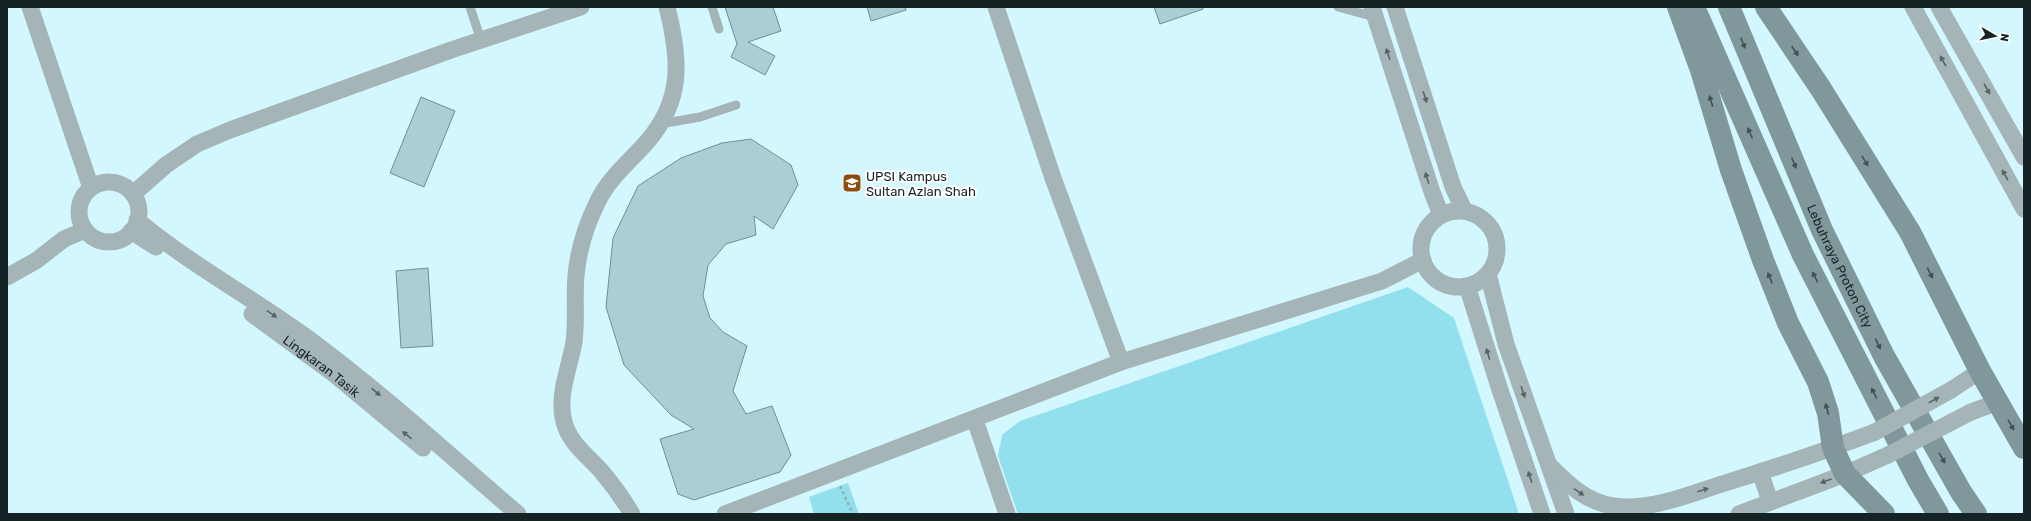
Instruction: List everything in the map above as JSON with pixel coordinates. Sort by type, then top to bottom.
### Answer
[{"type":"main road","points":[[1678,7],[1701,70],[1731,170],[1763,260],[1788,323],[1818,382],[1828,413],[1833,448],[1846,474],[1884,514]]},
{"type":"main road","name":"Lebuhraya Proton City","points":[[1694,7],[1803,255],[1914,473],[1938,514]]},
{"type":"main road","name":"Lebuhraya Proton City","points":[[1729,7],[1822,230],[1884,356],[1976,514]]},
{"type":"main road","points":[[1766,7],[1821,89],[1910,232],[1980,371],[2024,448]]},
{"type":"street","points":[[30,7],[91,188]]},
{"type":"street","points":[[133,194],[166,164],[197,144],[230,130],[481,40],[581,7]]},
{"type":"street","points":[[632,514],[606,477],[575,444],[566,429],[562,412],[562,395],[577,323],[576,276],[585,234],[598,200],[621,169],[647,142],[660,124],[672,103],[676,81],[673,32],[667,7]]},
{"type":"street","points":[[996,7],[1053,178],[1121,362]]},
{"type":"street","points":[[1395,7],[1453,187],[1464,210]]},
{"type":"street","points":[[1913,7],[2024,209]]},
{"type":"street","points":[[1939,7],[2024,157]]},
{"type":"street","points":[[1373,12],[1432,192],[1441,215]]},
{"type":"street","points":[[108,182],[126,187],[133,194],[137,202],[134,226],[123,238],[113,241],[102,241],[93,237],[85,230],[81,222],[79,212],[80,203],[91,188],[108,182]]},
{"type":"street","points":[[1464,210],[1483,218],[1495,235],[1496,256],[1488,274],[1478,281],[1467,286],[1456,287],[1440,281],[1428,270],[1422,260],[1421,247],[1424,234],[1431,223],[1441,215],[1464,210]]},
{"type":"street","points":[[134,226],[160,238],[303,335],[349,369],[518,514]]},
{"type":"street","name":"Lingkaran Tasik","points":[[134,226],[203,279],[334,374],[501,514]]},
{"type":"street","points":[[7,277],[37,260],[64,239],[85,230]]},
{"type":"street","points":[[725,514],[832,472],[975,420],[1121,362],[1382,281],[1422,260]]},
{"type":"street","points":[[1488,274],[1506,344],[1566,514]]},
{"type":"street","points":[[1467,286],[1542,514]]},
{"type":"street","points":[[1550,466],[1571,487],[1586,498],[1611,506],[1635,507],[1669,500],[1833,448],[1875,432],[1952,390],[1980,371]]},
{"type":"street","points":[[1739,514],[1770,501],[1846,474],[1888,455],[1971,412],[1998,402]]},
{"type":"street","points":[[975,420],[1007,514]]},
{"type":"street","points":[[1760,472],[1770,501]]},
{"type":"lane","points":[[470,7],[481,40]]},
{"type":"lane","points":[[712,7],[719,29]]},
{"type":"lane","points":[[1338,7],[1373,12]]},
{"type":"lane","points":[[660,124],[700,117],[736,105]]},
{"type":"path","points":[[832,472],[847,498],[853,514]]},
{"type":"shaded area","points":[[1408,287],[1454,318],[1519,514],[1018,514],[998,456],[1002,435],[1020,421]]},
{"type":"shaded area","points":[[848,483],[859,514],[814,514],[809,497]]},
{"type":"building","points":[[725,7],[773,7],[781,31],[748,42],[775,56],[765,75],[731,57],[737,44]]},
{"type":"building","points":[[867,7],[905,7],[906,10],[871,21]]},
{"type":"building","points":[[1154,7],[1203,7],[1203,9],[1160,24]]},
{"type":"building","points":[[421,97],[455,111],[424,187],[390,173]]},
{"type":"building","points":[[751,139],[791,165],[798,185],[773,229],[754,216],[756,235],[726,244],[708,265],[703,296],[710,318],[723,332],[747,346],[733,391],[746,414],[772,406],[791,455],[780,472],[694,500],[678,494],[660,439],[694,429],[671,415],[624,365],[606,307],[613,238],[638,186],[681,158],[722,143]]},
{"type":"building","points":[[428,268],[433,346],[401,348],[396,271]]},
{"type":"place","name":"UPSI Kampus Sultan Azlan Shah","points":[[852,183]]}]
